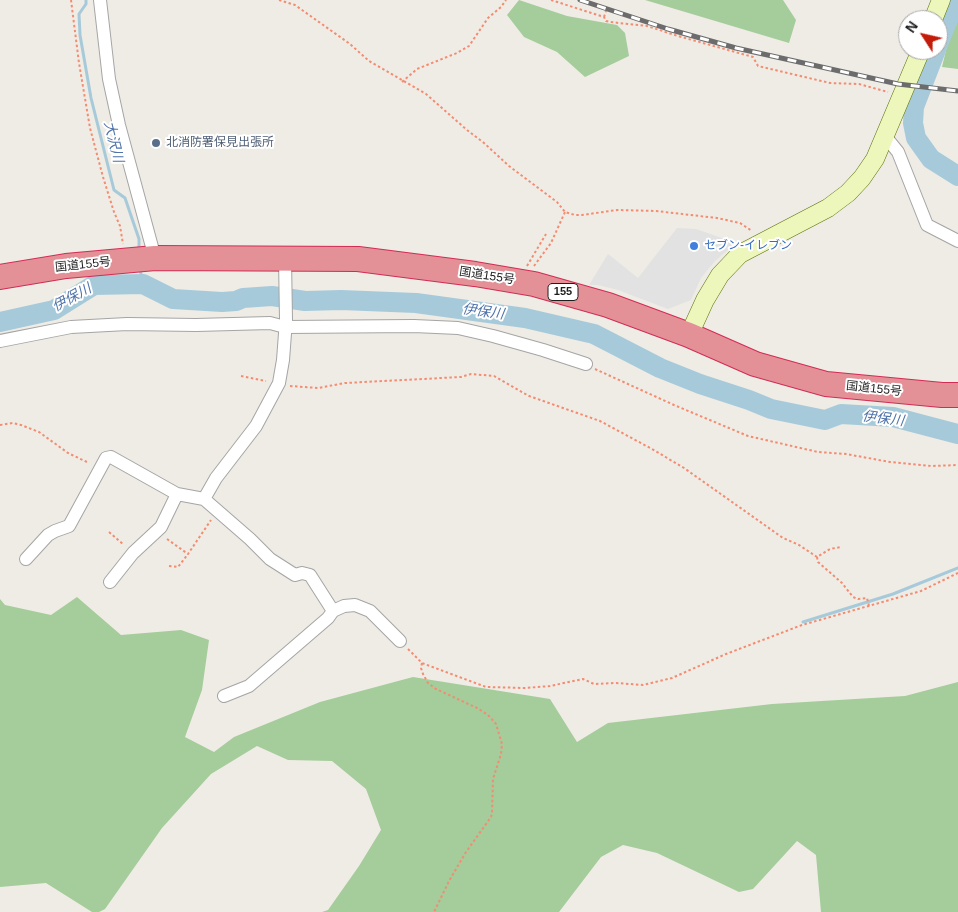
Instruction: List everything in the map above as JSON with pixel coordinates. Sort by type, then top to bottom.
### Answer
[{"type":"highway","name":"国道155号","points":[[0,277],[66,266],[123,260],[155,258],[285,258],[358,259],[475,274],[527,278],[608,305],[755,364],[826,384],[958,395]]},
{"type":"street","points":[[100,0],[109,79],[119,125],[155,258]]},
{"type":"street","points":[[689,336],[705,300],[720,275],[740,254],[828,208],[848,193],[862,178],[875,159],[917,60]]},
{"type":"street","points":[[885,136],[898,152],[927,225],[958,241]]},
{"type":"street","points":[[204,499],[216,478],[256,426],[278,384],[283,360],[286,323],[285,258]]},
{"type":"street","points":[[0,341],[71,328],[126,324],[286,323],[414,326],[458,328],[535,347],[586,364]]},
{"type":"street","points":[[26,559],[48,535],[69,526],[106,458],[111,457],[177,494],[204,499],[270,559],[295,575],[302,573],[310,575],[333,611]]},
{"type":"street","points":[[110,582],[133,554],[157,532],[177,494]]},
{"type":"street","points":[[224,696],[249,686],[328,618],[333,611],[344,606],[355,605],[376,616],[400,642]]},
{"type":"path","points":[[71,0],[90,128],[103,178],[120,226],[123,260]]},
{"type":"path","points":[[279,0],[295,5],[350,44],[369,61],[402,82],[426,94],[509,166],[557,202],[565,212],[582,215],[601,211],[632,209],[717,218],[740,223],[753,232],[758,244]]},
{"type":"path","points":[[402,82],[417,69],[457,54],[468,46],[488,18],[506,0]]},
{"type":"path","points":[[552,0],[604,17],[606,21],[647,26],[753,57],[758,66],[830,83],[859,84],[903,96]]},
{"type":"path","points":[[604,17],[606,11]]},
{"type":"path","points":[[527,278],[550,243],[565,212]]},
{"type":"path","points":[[527,278],[529,261],[546,234]]},
{"type":"path","points":[[586,364],[674,406],[748,436],[818,452],[846,454],[890,462],[932,466],[958,465]]},
{"type":"path","points":[[242,376],[278,384],[318,388],[345,383],[461,377],[471,374],[494,376],[529,396],[600,421],[684,468],[783,538],[799,544],[816,557],[818,562],[842,582],[853,597],[858,600],[867,598],[869,606]]},
{"type":"path","points":[[0,425],[13,422],[39,432],[84,462],[102,467]]},
{"type":"path","points":[[168,566],[178,566],[218,510]]},
{"type":"path","points":[[109,532],[133,554]]},
{"type":"path","points":[[157,532],[188,554]]},
{"type":"path","points":[[816,557],[830,549],[841,547]]},
{"type":"path","points":[[400,642],[422,663],[486,688],[550,686],[583,679],[594,684],[643,685],[672,678],[726,654],[802,625],[921,591],[958,572]]},
{"type":"path","points":[[422,663],[421,668],[428,683],[436,689],[488,715],[496,724],[502,744],[501,754],[493,779],[491,817],[453,873],[434,912]]},
{"type":"green space","points":[[519,0],[567,16],[617,25],[625,33],[629,56],[585,77],[557,52],[524,37],[507,15]]},
{"type":"green space","points":[[645,0],[783,0],[796,20],[789,43]]},
{"type":"green space","points":[[958,0],[958,69],[942,67],[944,60],[948,60],[948,42]]},
{"type":"green space","points":[[77,597],[121,635],[181,630],[209,640],[202,690],[185,737],[214,752],[234,737],[320,702],[413,677],[550,699],[577,742],[608,723],[772,704],[905,696],[958,682],[958,912],[821,912],[816,855],[797,841],[753,889],[739,892],[657,853],[623,845],[601,857],[559,912],[322,912],[328,910],[359,866],[381,830],[366,789],[332,761],[288,760],[257,746],[211,774],[162,828],[105,909],[99,912],[92,912],[46,883],[0,887],[0,599],[5,605],[51,615]]},
{"type":"shaded area","points":[[677,228],[696,229],[736,243],[715,261],[701,278],[691,300],[668,309],[618,290],[598,285],[589,285],[608,254],[638,278]]},
{"type":"waterway","name":"大沢川","points":[[86,0],[86,4],[79,14],[80,35],[91,98],[114,190],[125,198],[139,239],[139,250]]},
{"type":"waterway","points":[[948,20],[956,0]]},
{"type":"waterway","points":[[932,60],[914,107],[913,123],[916,138],[931,159],[958,176]]},
{"type":"waterway","name":"大沢川","points":[[140,269],[143,284]]},
{"type":"waterway","name":"伊保川","points":[[0,322],[54,310],[94,285],[143,284],[173,299],[222,302],[272,296],[305,301],[341,300],[416,303],[525,318],[594,334],[660,368],[771,409],[825,420],[841,414],[893,417],[958,434]]},
{"type":"waterway","points":[[803,622],[893,594],[958,568]]},
{"type":"railway","points":[[580,0],[668,29],[736,48],[898,84],[958,91]]},
{"type":"place","name":"北消防署保見出張所","points":[[156,143]]},
{"type":"place","name":"セブン-イレブン","points":[[694,246]]}]
